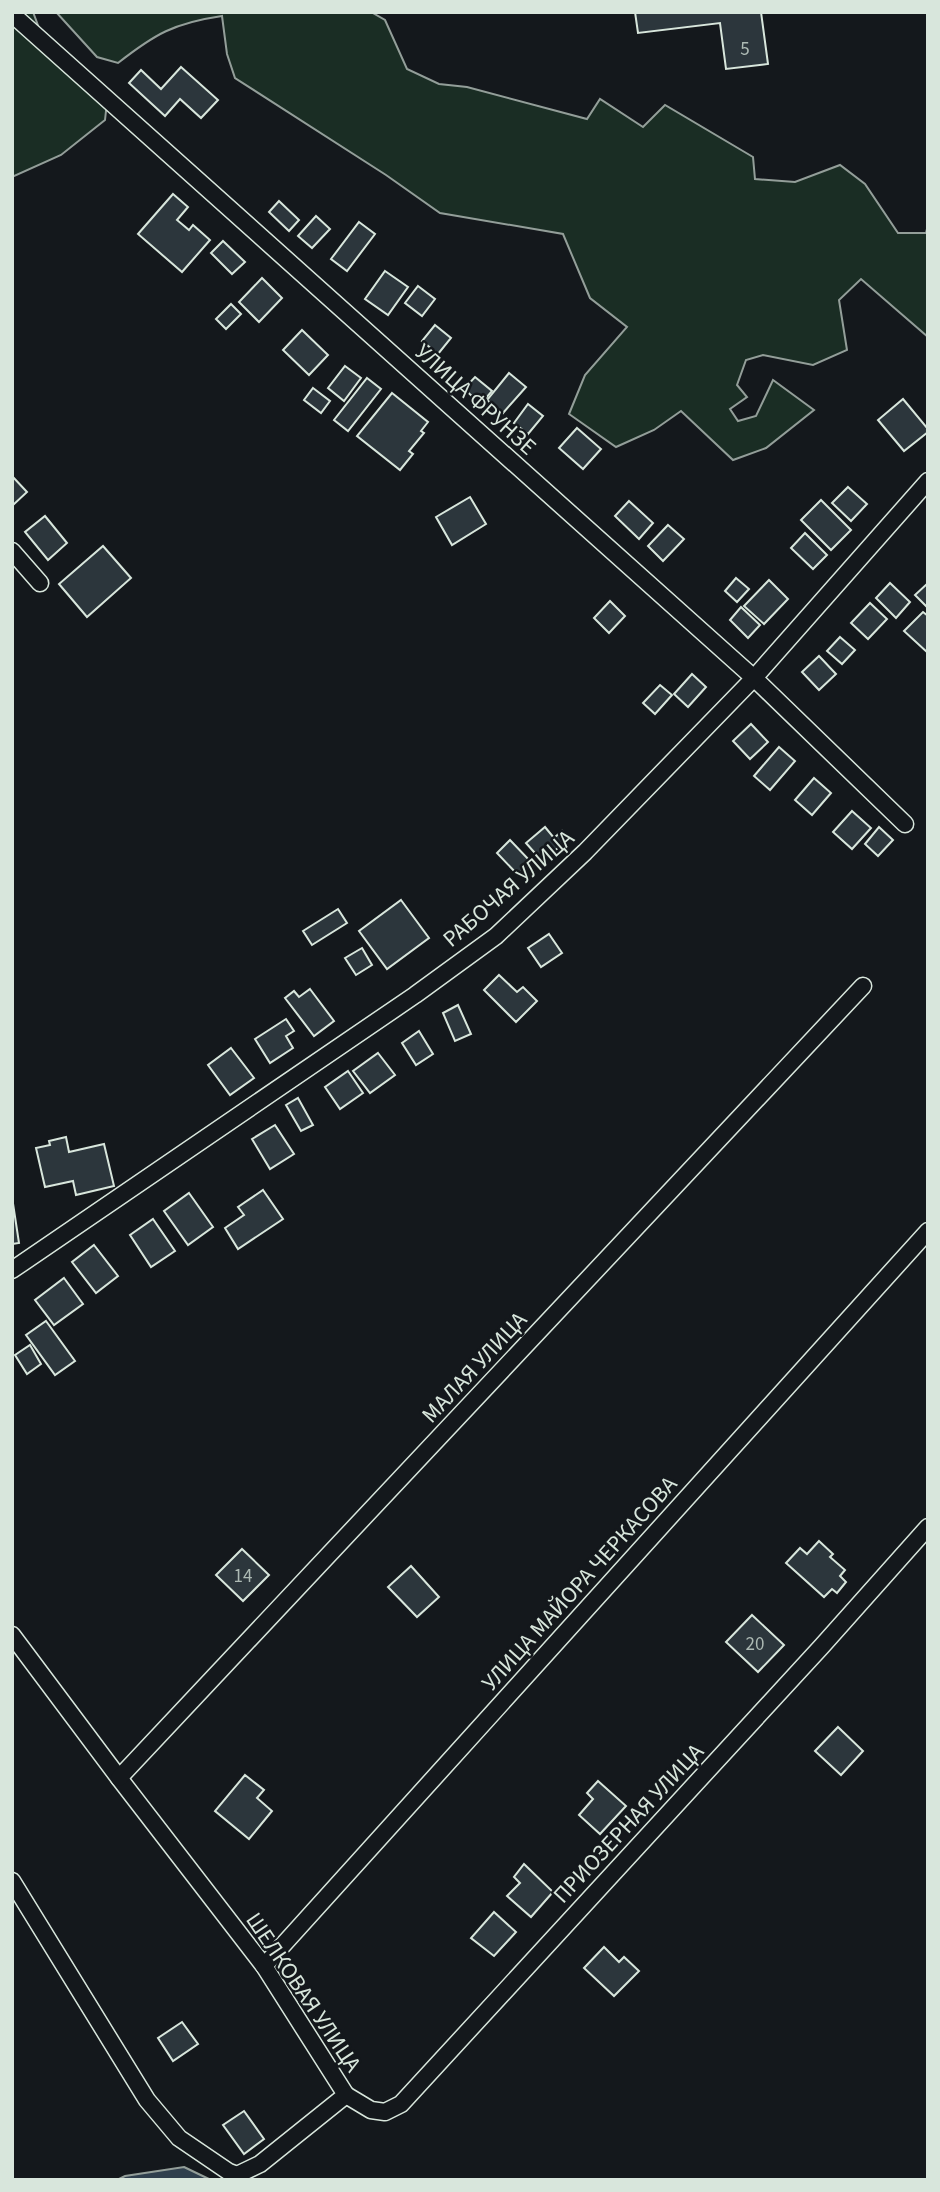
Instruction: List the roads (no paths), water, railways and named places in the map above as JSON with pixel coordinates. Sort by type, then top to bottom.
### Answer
[{"type":"street","name":"УЛИЦА ФРУНЗЕ","points":[[12,14],[754,678],[905,824]]},
{"type":"street","name":"РАБОЧАЯ УЛИЦА","points":[[12,1270],[415,995],[496,936],[585,852],[754,678],[928,481]]},
{"type":"street","points":[[12,551],[40,583]]},
{"type":"street","name":"МАЛАЯ УЛИЦА","points":[[119,1778],[863,986]]},
{"type":"street","name":"УЛИЦА МАЙОРА ЧЕРКАСОВА","points":[[264,1966],[928,1231]]},
{"type":"street","name":"ПРИОЗЕРНАЯ УЛИЦА","points":[[346,2095],[371,2110],[385,2112],[401,2104],[928,1527]]},
{"type":"street","name":"ШЕЛКОВАЯ УЛИЦА","points":[[12,1881],[147,2099],[178,2138],[229,2172],[237,2175],[260,2164],[346,2095],[264,1966],[119,1778],[15,1637]]},
{"type":"water","points":[[184,2167],[211,2180],[117,2180],[125,2176]]}]
